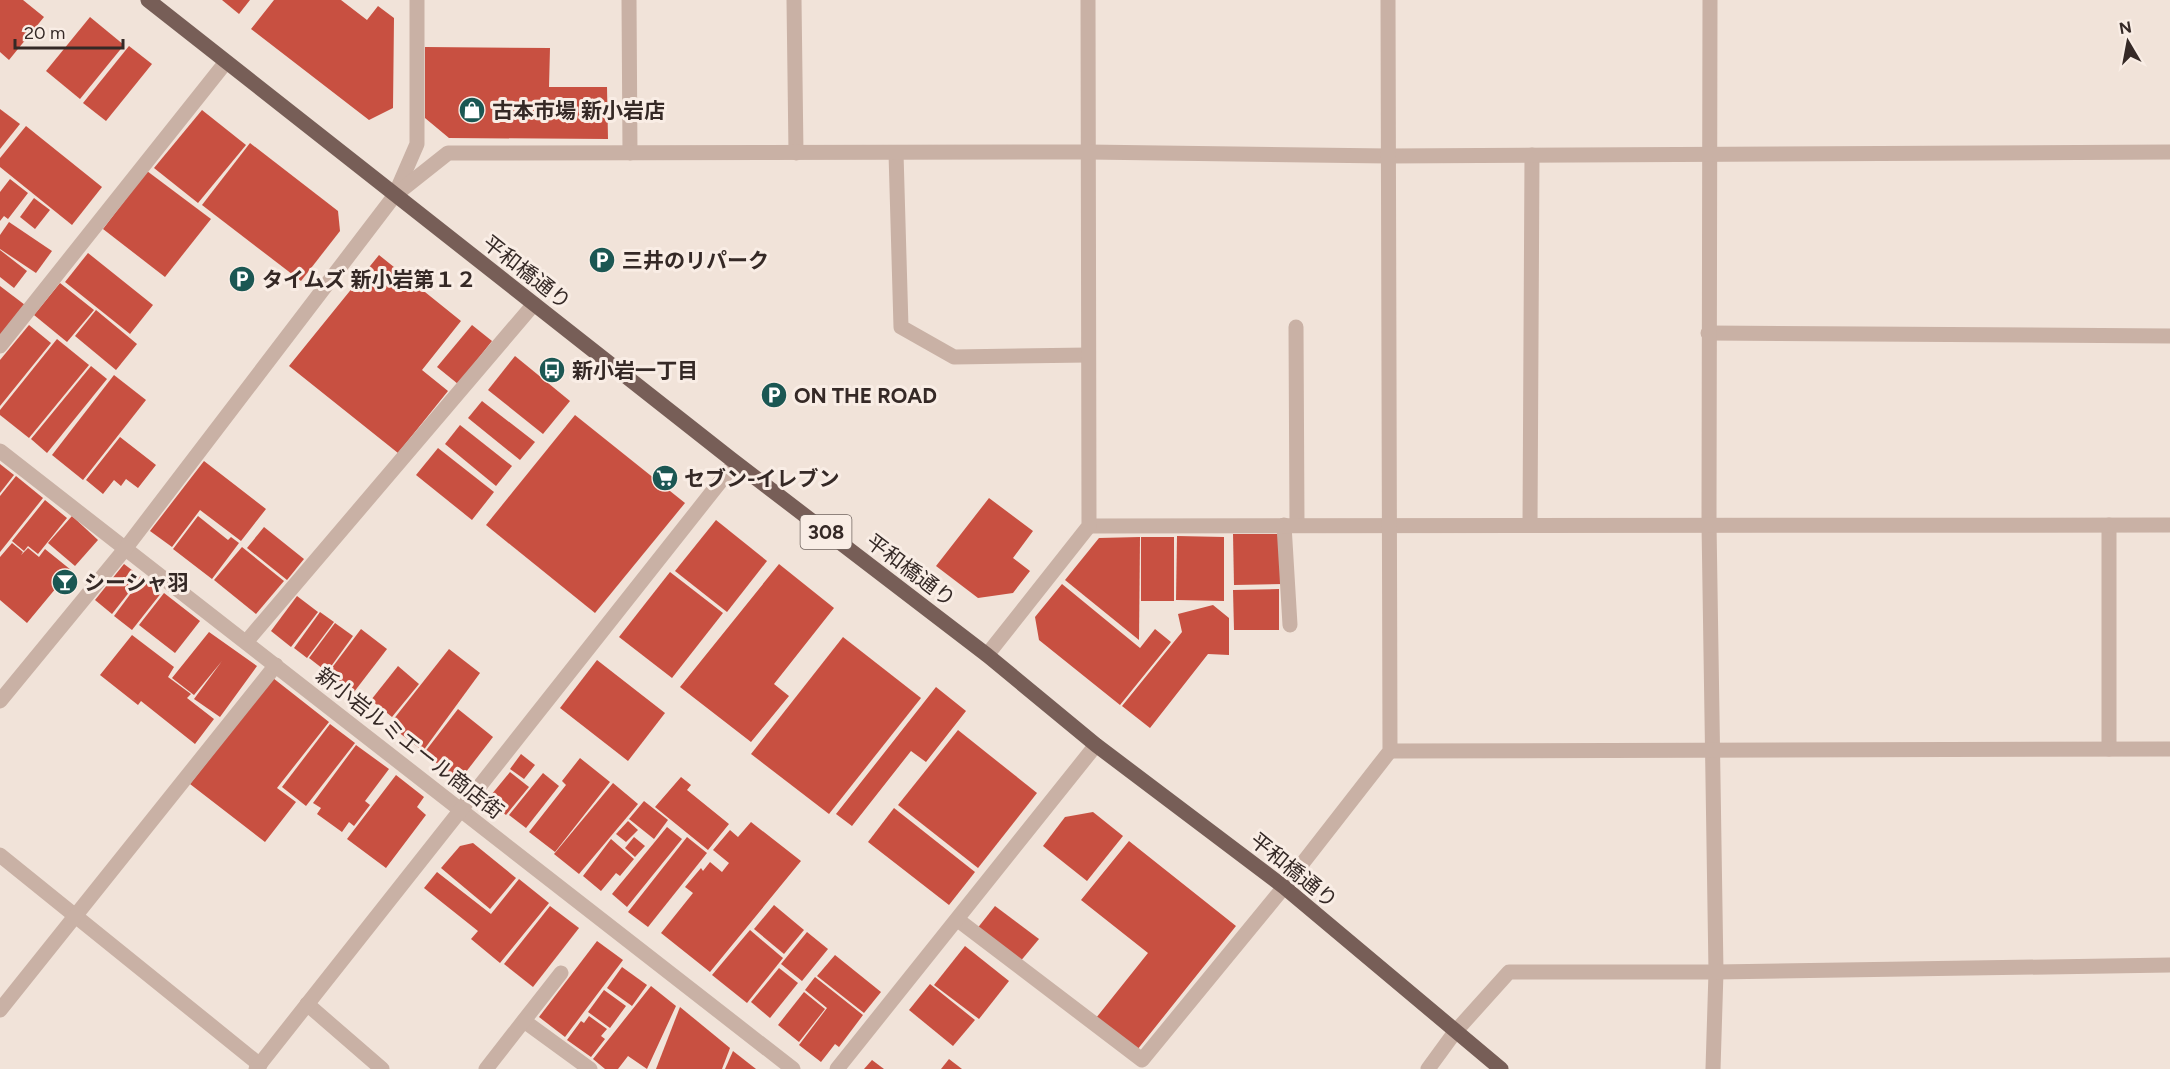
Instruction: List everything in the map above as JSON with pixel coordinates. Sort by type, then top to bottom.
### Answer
[{"type":"main road","name":"平和橋通り","points":[[148,0],[735,463],[987,655],[1096,745],[1284,886],[1501,1069]]},
{"type":"street","points":[[0,701],[125,549],[395,195],[417,144],[417,0]]},
{"type":"street","points":[[629,0],[630,153]]},
{"type":"street","points":[[795,0],[796,153]]},
{"type":"street","points":[[987,655],[1089,526],[1088,0]]},
{"type":"street","points":[[958,920],[1142,1060],[1284,886],[1390,751],[1388,0]]},
{"type":"street","points":[[1710,0],[1708,524],[1716,972],[1713,1069]]},
{"type":"street","points":[[0,346],[226,62]]},
{"type":"street","points":[[395,195],[448,153],[1088,153],[1388,156],[2170,152]]},
{"type":"street","points":[[896,153],[901,327],[954,357],[1088,355]]},
{"type":"street","points":[[1530,525],[1532,155]]},
{"type":"street","points":[[247,641],[534,304]]},
{"type":"street","points":[[1290,625],[1290,525],[1296,327]]},
{"type":"street","points":[[1708,333],[2170,336]]},
{"type":"street","name":"新小岩ルミエール商店街","points":[[0,451],[247,641],[793,1069]]},
{"type":"street","points":[[0,855],[76,915],[258,1067],[735,463]]},
{"type":"street","points":[[2109,525],[2109,749]]},
{"type":"street","points":[[1089,526],[2170,525]]},
{"type":"street","points":[[0,1010],[276,665]]},
{"type":"street","points":[[837,1069],[1096,745]]},
{"type":"street","points":[[1390,751],[2170,749]]},
{"type":"street","points":[[1428,1069],[1455,1032],[1509,972],[1716,972],[2170,964]]},
{"type":"street","points":[[486,1069],[561,973]]},
{"type":"street","points":[[307,1004],[382,1069]]},
{"type":"street","points":[[524,1021],[590,1069]]},
{"type":"building","points":[[0,0],[23,0],[44,17],[9,60],[0,52]]},
{"type":"building","points":[[222,0],[250,0],[239,14]]},
{"type":"building","points":[[274,0],[341,0],[367,20],[378,6],[394,18],[393,108],[369,120],[251,29]]},
{"type":"building","points":[[90,17],[124,45],[80,99],[46,71]]},
{"type":"building","points":[[129,46],[152,64],[106,121],[83,103]]},
{"type":"building","points":[[425,47],[550,48],[549,87],[607,87],[608,139],[449,138],[425,118]]},
{"type":"building","points":[[0,109],[20,124],[0,149]]},
{"type":"building","points":[[202,110],[246,145],[198,203],[154,168]]},
{"type":"building","points":[[26,126],[102,187],[72,225],[0,167],[0,158]]},
{"type":"building","points":[[250,143],[338,211],[340,231],[301,281],[202,205]]},
{"type":"building","points":[[147,171],[211,219],[165,277],[103,229]]},
{"type":"building","points":[[10,179],[28,193],[8,219],[4,216],[0,221],[0,192]]},
{"type":"building","points":[[34,198],[50,210],[35,229],[20,217]]},
{"type":"building","points":[[9,222],[52,251],[36,273],[0,249],[0,235]]},
{"type":"building","points":[[0,250],[27,271],[14,288],[0,277]]},
{"type":"building","points":[[88,253],[153,305],[130,334],[65,282]]},
{"type":"building","points":[[379,255],[461,321],[422,370],[448,391],[398,453],[289,366]]},
{"type":"building","points":[[60,283],[94,310],[67,342],[34,315]]},
{"type":"building","points":[[0,286],[25,305],[0,337]]},
{"type":"building","points":[[96,310],[137,344],[116,370],[75,336]]},
{"type":"building","points":[[29,325],[51,343],[0,406],[0,360]]},
{"type":"building","points":[[472,325],[492,341],[458,384],[437,367]]},
{"type":"building","points":[[57,339],[89,365],[29,438],[0,415],[0,410]]},
{"type":"building","points":[[515,356],[570,401],[543,434],[488,390]]},
{"type":"building","points":[[91,366],[107,379],[47,453],[31,439]]},
{"type":"building","points":[[114,375],[146,400],[83,480],[52,455]]},
{"type":"building","points":[[482,401],[535,442],[520,460],[468,418]]},
{"type":"building","points":[[575,415],[685,503],[595,613],[486,525]]},
{"type":"building","points":[[460,425],[512,466],[496,486],[445,444]]},
{"type":"building","points":[[120,437],[156,465],[138,488],[126,479],[121,486],[114,480],[103,494],[86,480]]},
{"type":"building","points":[[438,448],[494,492],[472,520],[416,475]]},
{"type":"building","points":[[204,461],[266,509],[241,541],[200,510],[172,547],[150,531]]},
{"type":"building","points":[[0,464],[14,475],[0,493]]},
{"type":"building","points":[[16,476],[43,498],[0,552],[0,496]]},
{"type":"building","points":[[989,498],[1033,531],[1013,558],[1030,571],[1013,593],[978,598],[936,566]]},
{"type":"building","points":[[45,500],[67,518],[38,554],[28,546],[24,551],[12,541]]},
{"type":"building","points":[[72,516],[98,540],[75,566],[48,543]]},
{"type":"building","points":[[198,516],[228,540],[231,537],[239,543],[212,579],[173,549]]},
{"type":"building","points":[[716,520],[767,561],[727,612],[675,571]]},
{"type":"building","points":[[264,527],[304,559],[287,580],[247,548]]},
{"type":"building","points":[[1233,534],[1282,534],[1283,584],[1234,585]]},
{"type":"building","points":[[1177,536],[1224,537],[1224,601],[1176,600]]},
{"type":"building","points":[[1140,537],[1139,640],[1065,580],[1099,538]]},
{"type":"building","points":[[1141,537],[1174,537],[1174,601],[1141,601]]},
{"type":"building","points":[[12,543],[23,552],[21,555],[28,548],[39,557],[45,549],[71,570],[27,623],[0,600],[0,557]]},
{"type":"building","points":[[242,547],[284,581],[256,614],[214,580]]},
{"type":"building","points":[[124,564],[141,577],[112,614],[95,600]]},
{"type":"building","points":[[779,564],[834,608],[774,684],[789,696],[751,742],[680,687]]},
{"type":"building","points":[[670,572],[723,613],[672,678],[619,637]]},
{"type":"building","points":[[143,577],[162,592],[132,630],[114,616]]},
{"type":"building","points":[[1062,584],[1140,648],[1155,629],[1171,642],[1120,705],[1039,640],[1035,617]]},
{"type":"building","points":[[1279,589],[1279,630],[1234,630],[1233,590]]},
{"type":"building","points":[[164,593],[200,621],[175,653],[139,625]]},
{"type":"building","points":[[297,596],[318,612],[291,647],[271,631]]},
{"type":"building","points":[[1213,605],[1229,618],[1229,655],[1208,654],[1150,728],[1122,706],[1182,632],[1178,614]]},
{"type":"building","points":[[320,612],[334,622],[307,658],[294,648]]},
{"type":"building","points":[[335,623],[353,636],[327,672],[309,658]]},
{"type":"building","points":[[361,629],[387,649],[354,692],[328,673]]},
{"type":"building","points":[[209,632],[257,666],[220,717],[194,699],[222,661],[194,695],[172,678]]},
{"type":"building","points":[[132,635],[174,667],[168,677],[191,694],[187,698],[214,719],[195,744],[141,701],[138,705],[100,675]]},
{"type":"building","points":[[843,637],[921,698],[829,814],[751,754]]},
{"type":"building","points":[[449,649],[480,673],[423,751],[389,725]]},
{"type":"building","points":[[597,660],[665,713],[628,761],[560,708]]},
{"type":"building","points":[[398,666],[419,684],[392,717],[371,700]]},
{"type":"building","points":[[273,678],[329,722],[277,788],[296,802],[265,842],[190,784]]},
{"type":"building","points":[[936,687],[966,711],[926,762],[911,751],[852,826],[836,814]]},
{"type":"building","points":[[458,709],[493,737],[459,781],[424,753]]},
{"type":"building","points":[[330,724],[355,743],[306,806],[282,787]]},
{"type":"building","points":[[958,730],[1037,793],[978,868],[898,805]]},
{"type":"building","points":[[356,745],[389,769],[365,801],[370,805],[354,826],[349,822],[342,832],[317,814],[321,808],[313,803]]},
{"type":"building","points":[[521,754],[535,765],[524,779],[510,769]]},
{"type":"building","points":[[580,758],[610,782],[555,852],[529,832],[566,785],[562,781]]},
{"type":"building","points":[[510,772],[529,787],[506,815],[487,800]]},
{"type":"building","points":[[543,773],[559,786],[526,828],[509,815]]},
{"type":"building","points":[[396,775],[424,797],[417,807],[426,815],[386,868],[347,839]]},
{"type":"building","points":[[681,777],[691,785],[687,790],[729,824],[708,850],[655,807]]},
{"type":"building","points":[[613,783],[638,804],[579,874],[554,854]]},
{"type":"building","points":[[644,801],[668,820],[654,839],[629,819]]},
{"type":"building","points":[[894,808],[975,872],[949,905],[868,842]]},
{"type":"building","points":[[1093,812],[1123,836],[1087,881],[1043,846],[1065,817]]},
{"type":"building","points":[[628,821],[638,830],[626,842],[616,834]]},
{"type":"building","points":[[751,822],[801,861],[710,972],[661,933],[693,893],[685,887],[701,868],[703,871],[710,862],[722,872],[729,863],[713,850],[730,830],[738,837]]},
{"type":"building","points":[[667,827],[682,839],[627,907],[612,894]]},
{"type":"building","points":[[634,837],[645,846],[635,857],[625,848]]},
{"type":"building","points":[[687,837],[707,853],[648,927],[628,912]]},
{"type":"building","points":[[611,839],[634,859],[620,876],[616,873],[601,891],[583,876]]},
{"type":"building","points":[[1129,841],[1236,926],[1137,1050],[1096,1018],[1148,953],[1081,900]]},
{"type":"building","points":[[473,843],[516,878],[490,909],[441,868],[460,846]]},
{"type":"building","points":[[437,872],[491,914],[519,879],[549,903],[500,963],[471,939],[478,931],[424,888]]},
{"type":"building","points":[[774,905],[804,930],[784,954],[754,929]]},
{"type":"building","points":[[550,906],[579,928],[533,987],[504,964]]},
{"type":"building","points":[[995,906],[1039,939],[1019,963],[976,930]]},
{"type":"building","points":[[750,930],[783,958],[747,1003],[712,975]]},
{"type":"building","points":[[807,932],[828,949],[802,981],[781,964]]},
{"type":"building","points":[[597,941],[623,960],[565,1037],[539,1017]]},
{"type":"building","points":[[965,946],[1009,981],[979,1019],[934,985]]},
{"type":"building","points":[[835,955],[881,992],[864,1013],[817,976]]},
{"type":"building","points":[[622,967],[647,985],[632,1006],[607,988]]},
{"type":"building","points":[[779,968],[798,983],[770,1018],[751,1002]]},
{"type":"building","points":[[815,977],[863,1015],[839,1047],[835,1044],[821,1062],[799,1045],[827,1008],[805,990]]},
{"type":"building","points":[[930,984],[975,1020],[953,1046],[909,1010]]},
{"type":"building","points":[[651,986],[676,1006],[647,1069],[628,1056],[618,1069],[605,1069],[593,1059]]},
{"type":"building","points":[[604,990],[626,1006],[610,1028],[588,1012]]},
{"type":"building","points":[[804,992],[825,1009],[799,1042],[778,1025]]},
{"type":"building","points":[[680,1007],[730,1048],[722,1069],[656,1069]]},
{"type":"building","points":[[589,1016],[607,1029],[601,1036],[605,1039],[591,1057],[567,1040],[581,1021],[584,1023]]},
{"type":"building","points":[[733,1051],[756,1069],[725,1069]]},
{"type":"building","points":[[949,1059],[962,1069],[941,1069]]},
{"type":"building","points":[[872,1060],[884,1069],[864,1069]]},
{"type":"place","name":"古本市場 新小岩店","points":[[472,110]]},
{"type":"place","name":"三井のリパーク","points":[[602,260]]},
{"type":"place","name":"タイムズ 新小岩第１２","points":[[242,279]]},
{"type":"place","name":"新小岩一丁目","points":[[552,370]]},
{"type":"place","name":"ON THE ROAD","points":[[774,395]]},
{"type":"place","name":"セブン-イレブン","points":[[665,478]]},
{"type":"place","name":"シーシャ羽","points":[[65,582]]}]
